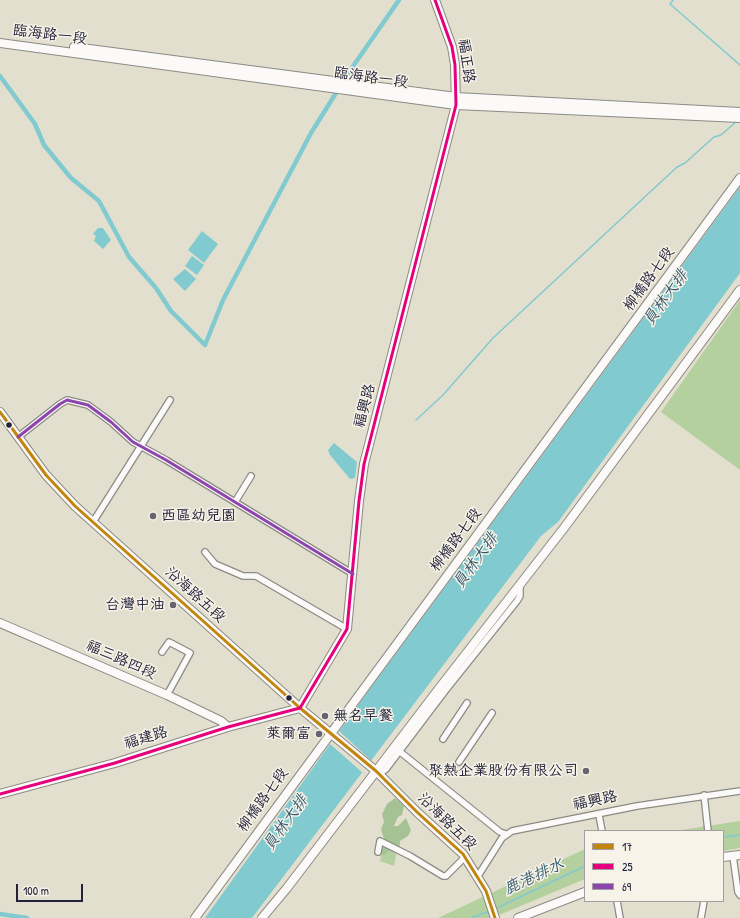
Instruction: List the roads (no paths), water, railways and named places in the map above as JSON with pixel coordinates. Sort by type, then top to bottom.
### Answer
[{"type":"main road","name":"福正路","points":[[435,0],[452,47],[456,101]]},
{"type":"main road","name":"臨海路一段","points":[[0,37],[456,101],[740,112]]},
{"type":"main road","name":"臨海路一段","points":[[0,43],[456,101],[740,118]]},
{"type":"main road","name":"福興路","points":[[300,708],[347,629],[364,464],[456,101]]},
{"type":"main road","name":"柳橋路七段","points":[[195,918],[332,736],[740,178]]},
{"type":"main road","points":[[262,918],[287,888],[520,585],[740,290]]},
{"type":"main road","name":"沿海路五段","points":[[0,412],[46,475],[65,496],[300,708],[376,771],[465,857],[478,876],[490,900],[495,915]]},
{"type":"main road","name":"福三路四段","points":[[0,623],[167,695],[221,721],[228,727]]},
{"type":"main road","name":"福建路","points":[[0,794],[115,763],[228,727],[300,708]]},
{"type":"main road","points":[[724,858],[736,856]]},
{"type":"main road","points":[[518,918],[584,892]]},
{"type":"street","points":[[18,437],[67,400],[88,405],[141,446],[353,574]]},
{"type":"street","points":[[93,522],[170,400]]},
{"type":"street","points":[[236,502],[251,476]]},
{"type":"street","points":[[205,552],[215,564],[243,576],[256,576],[347,629]]},
{"type":"street","points":[[376,771],[382,772],[386,769],[398,751],[517,601],[520,596],[520,585]]},
{"type":"street","points":[[162,652],[169,642],[190,653],[167,695]]},
{"type":"street","points":[[443,739],[467,703]]},
{"type":"street","points":[[459,762],[492,713]]},
{"type":"street","points":[[398,751],[495,828],[506,834],[478,876]]},
{"type":"street","name":"福興路","points":[[506,834],[512,831],[599,815],[636,806],[740,791]]},
{"type":"street","points":[[704,795],[708,829]]},
{"type":"street","points":[[599,815],[602,830]]},
{"type":"street","points":[[378,852],[380,841],[410,856],[443,876],[446,876],[465,857]]},
{"type":"street","points":[[736,856],[738,892],[740,895]]},
{"type":"street","points":[[617,902],[620,918]]},
{"type":"street","points":[[701,918],[704,902]]},
{"type":"water","name":"員林大排","points":[[740,187],[740,273],[558,522],[541,536],[252,918],[205,918],[364,697]]},
{"type":"water","points":[[98,228],[103,228],[111,240],[103,249],[94,241],[96,236],[93,234]]},
{"type":"water","points":[[202,231],[218,244],[204,263],[188,250]]},
{"type":"water","points":[[192,256],[204,265],[197,275],[185,266]]},
{"type":"water","points":[[185,269],[196,279],[185,291],[173,279]]},
{"type":"water","points":[[334,443],[357,462],[355,478],[350,479],[330,455],[328,450]]},
{"type":"waterway","points":[[347,75],[399,0]]},
{"type":"waterway","points":[[673,0],[670,4],[740,65]]},
{"type":"waterway","points":[[0,76],[35,124],[44,145],[71,178],[99,201],[129,257],[156,288],[171,311],[205,345],[223,300],[311,133],[336,93]]},
{"type":"waterway","points":[[416,420],[443,395],[493,338],[677,167],[685,163],[714,137],[721,135],[737,121]]},
{"type":"waterway","name":"鹿港排水","points":[[724,837],[740,835]]},
{"type":"waterway","name":"鹿港排水","points":[[495,909],[584,866]]},
{"type":"waterway","name":"鹿港排水","points":[[471,918],[490,911]]},
{"type":"waterway","points":[[0,914],[27,918]]},
{"type":"place","name":"西區幼兒園","points":[[153,516]]},
{"type":"place","name":"台灣中油","points":[[173,605]]},
{"type":"place","name":"無名早餐","points":[[325,716]]},
{"type":"place","name":"萊爾富","points":[[319,734]]},
{"type":"place","name":"聚熱企業股份有限公司","points":[[586,771]]}]
